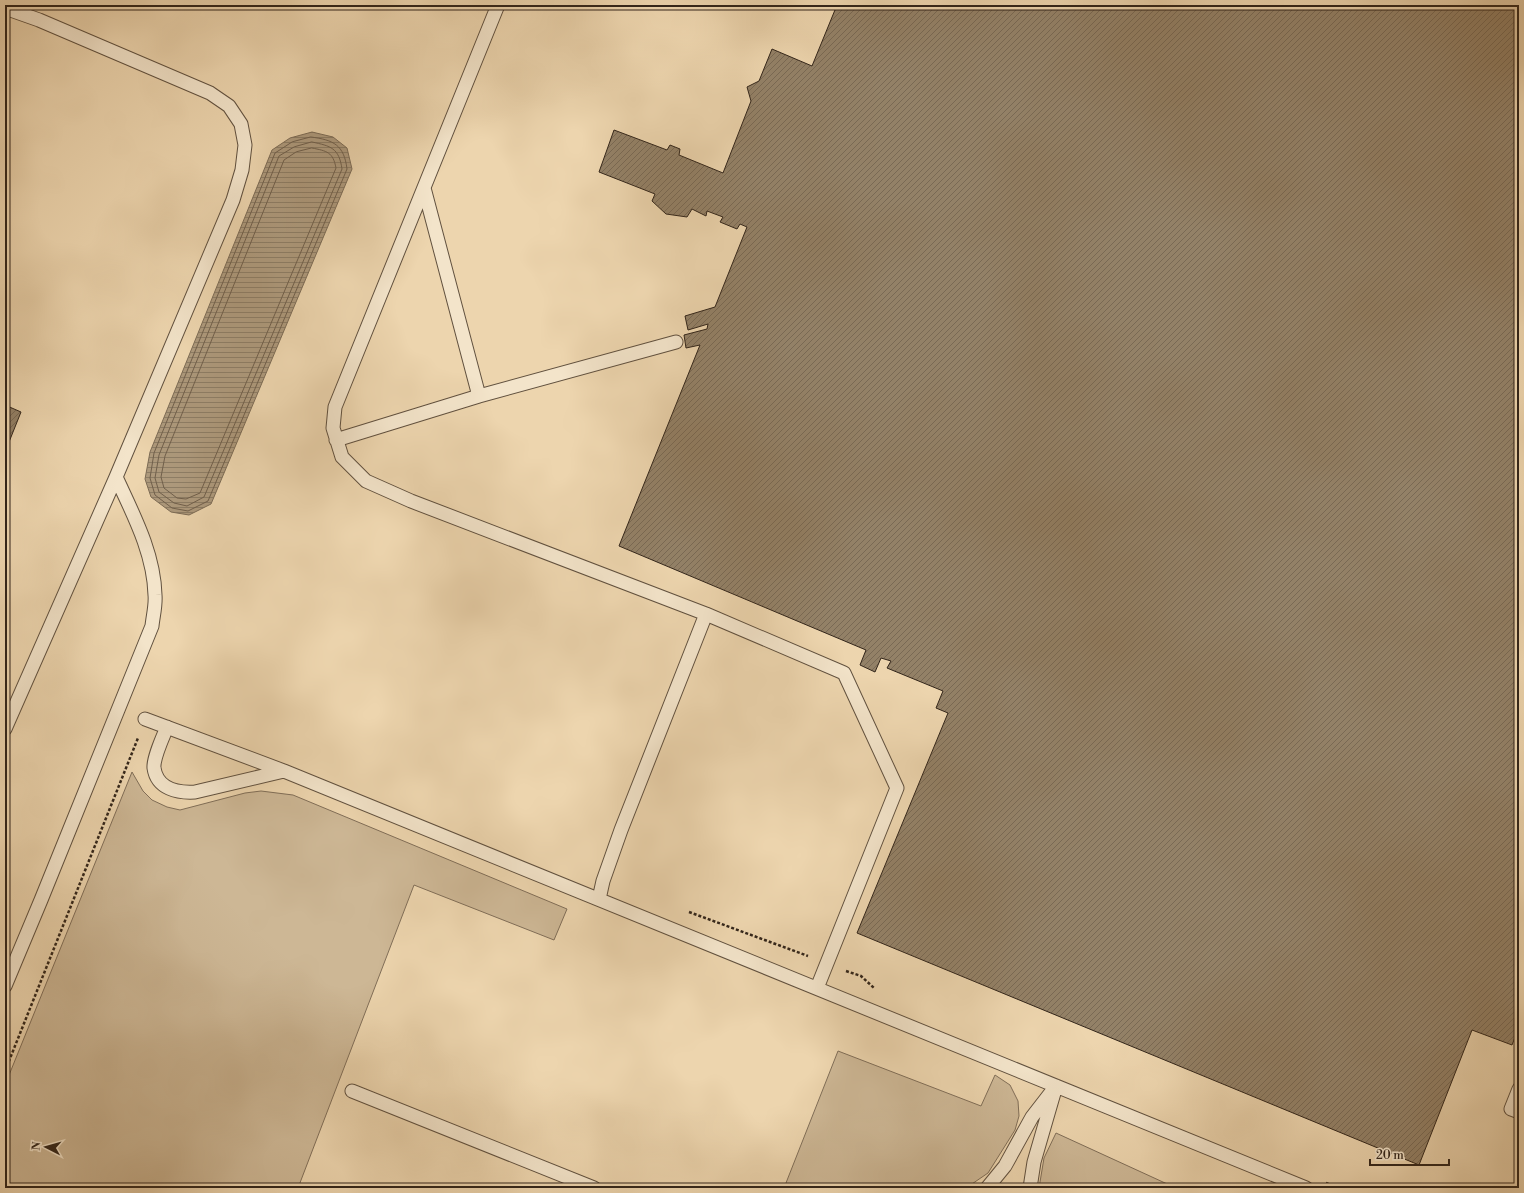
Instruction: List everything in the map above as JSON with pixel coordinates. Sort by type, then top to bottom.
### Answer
[{"type":"lane","points":[[498,5],[335,407],[333,428],[336,440],[342,457],[366,481],[411,501],[706,614],[844,673],[897,788],[817,988]]},
{"type":"lane","points":[[5,8],[38,20],[210,93],[229,106],[241,124],[245,145],[242,170],[234,200],[116,477],[5,729]]},
{"type":"lane","points":[[424,188],[479,396]]},
{"type":"lane","points":[[336,440],[479,396],[676,342]]},
{"type":"lane","points":[[5,986],[42,900],[152,626],[156,596],[152,564],[142,536],[116,477]]},
{"type":"lane","points":[[599,899],[603,881],[621,830],[706,614]]},
{"type":"lane","points":[[145,719],[284,771],[1306,1188]]},
{"type":"lane","points":[[167,727],[154,768],[159,781],[169,789],[181,792],[195,792],[284,771]]},
{"type":"lane","points":[[986,1188],[1006,1166],[1032,1118],[1056,1086]]},
{"type":"lane","points":[[1030,1188],[1034,1162],[1056,1086]]},
{"type":"lane","points":[[1519,1089],[1511,1109],[1519,1112]]},
{"type":"lane","points":[[352,1091],[594,1188]]},
{"type":"path","points":[[5,1071],[145,719]]},
{"type":"shaded area","points":[[132,772],[143,791],[152,800],[167,807],[180,810],[245,793],[261,791],[293,795],[567,909],[554,940],[414,885],[298,1188],[5,1188],[5,1085]]},
{"type":"shaded area","points":[[838,1051],[981,1106],[995,1075],[1010,1085],[1018,1101],[1019,1116],[1015,1130],[988,1173],[966,1188],[784,1188]]},
{"type":"shaded area","points":[[1056,1133],[1176,1188],[1039,1188],[1044,1158]]},
{"type":"water","points":[[312,132],[333,137],[347,148],[352,169],[211,504],[189,515],[171,512],[151,497],[145,479],[150,452],[272,150],[290,138]]},
{"type":"building","points":[[837,5],[1519,5],[1519,1027],[1512,1045],[1472,1030],[1419,1165],[857,933],[948,713],[936,708],[943,691],[887,668],[891,661],[881,658],[875,672],[860,665],[866,650],[619,546],[700,345],[686,348],[684,335],[707,329],[708,324],[688,330],[685,316],[715,307],[747,227],[740,224],[737,229],[720,222],[723,217],[707,211],[706,216],[692,209],[687,217],[666,214],[652,201],[655,194],[599,172],[614,130],[667,150],[670,145],[680,149],[679,155],[723,173],[751,101],[747,87],[759,81],[772,49],[812,66]]},
{"type":"building","points":[[5,405],[21,412],[5,452]]}]
